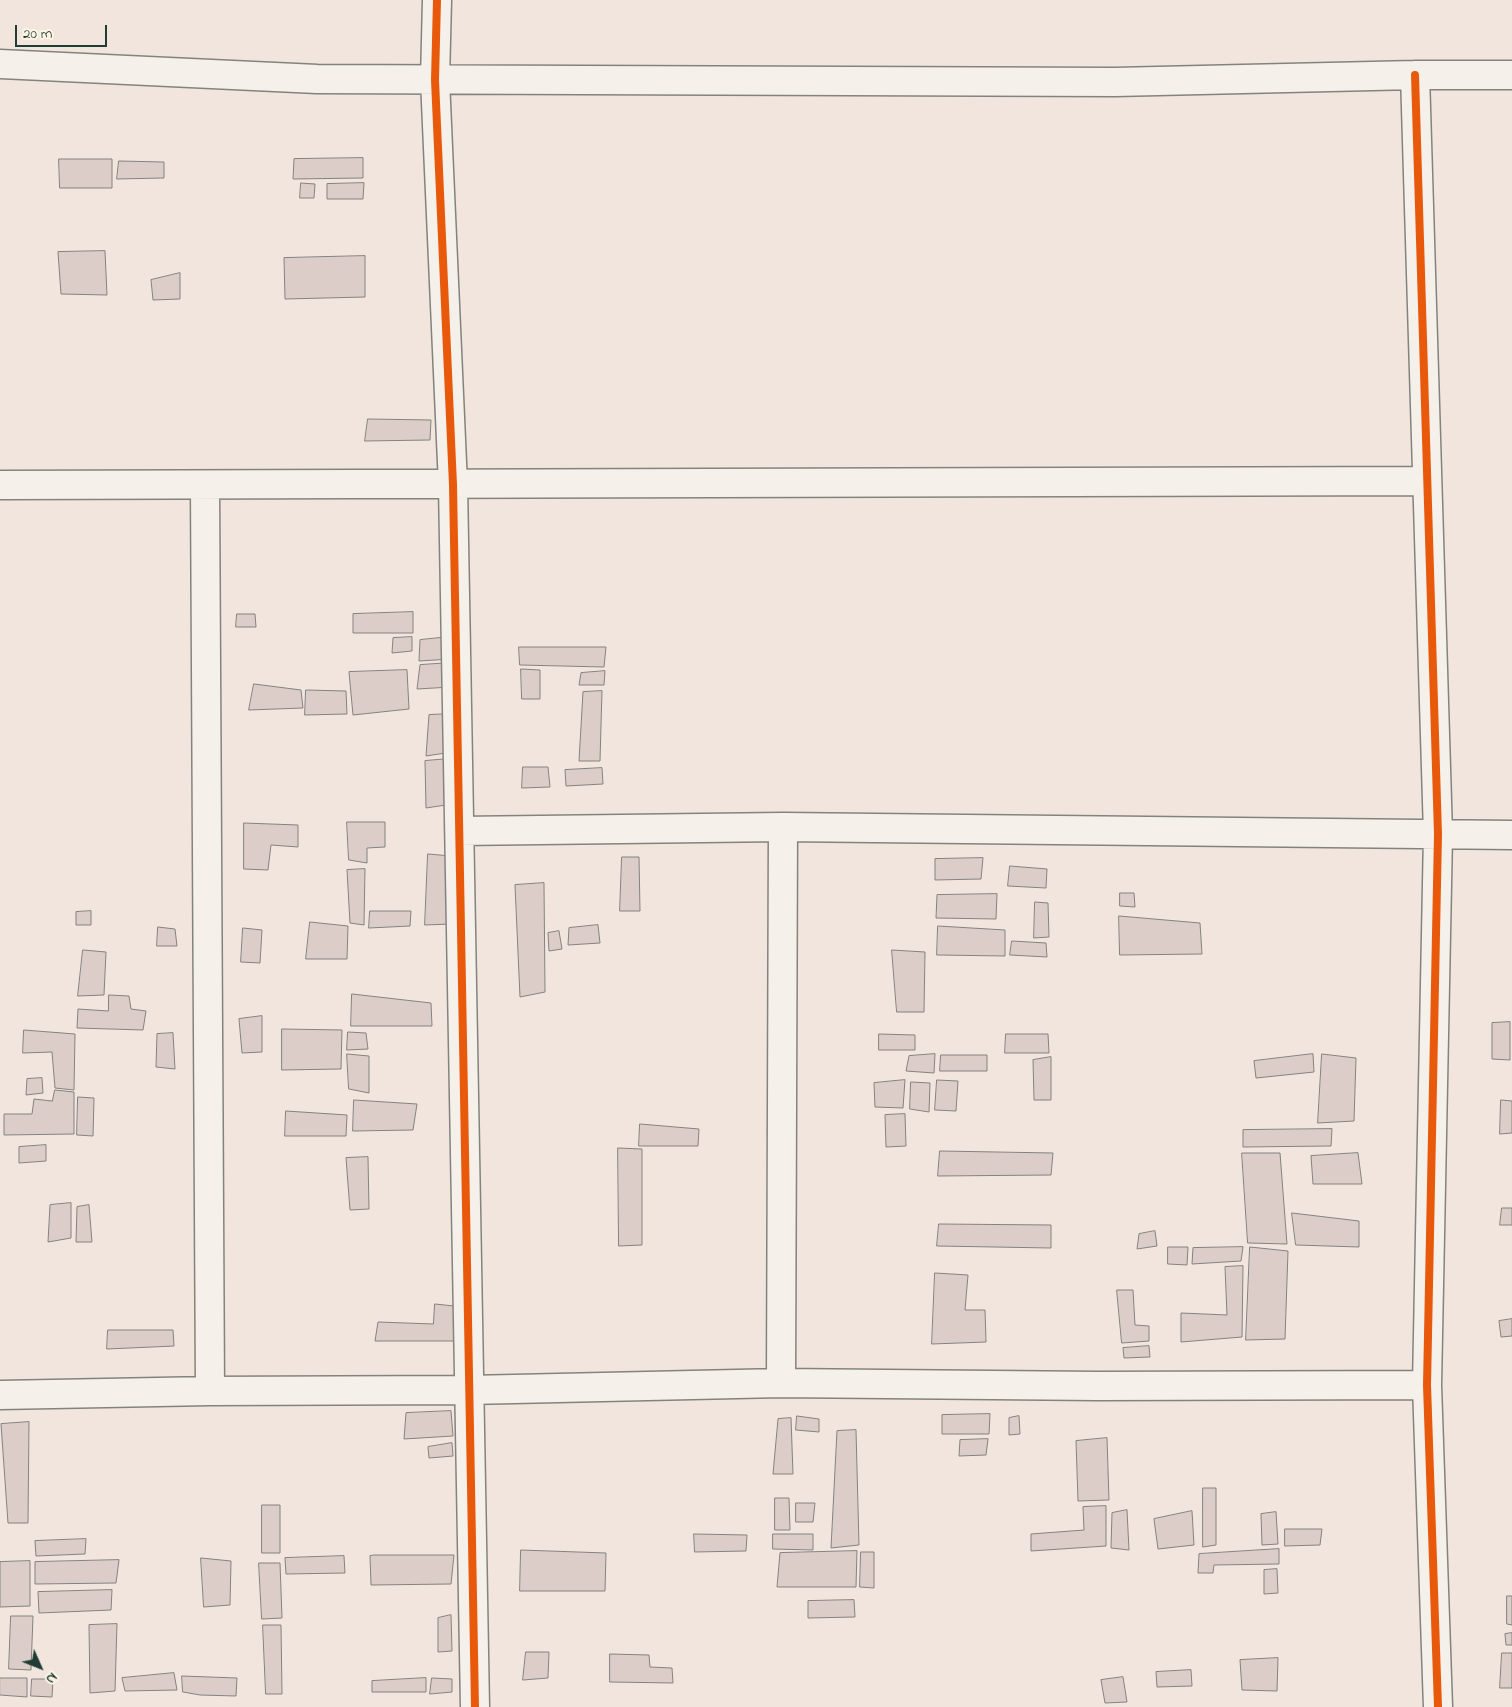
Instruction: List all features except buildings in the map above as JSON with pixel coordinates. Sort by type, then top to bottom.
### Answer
[{"type":"street","points":[[437,0],[436,80],[453,484],[475,1707]]},
{"type":"street","points":[[0,64],[318,79],[436,80],[1115,82],[1415,74],[1512,75]]},
{"type":"street","points":[[1415,74],[1438,834],[1427,1385],[1438,1707]]},
{"type":"street","points":[[0,485],[1427,481]]},
{"type":"street","points":[[205,485],[210,1391]]},
{"type":"street","points":[[460,831],[783,827],[1512,835]]},
{"type":"street","points":[[780,1383],[783,827]]},
{"type":"street","points":[[0,1395],[210,1391],[469,1390],[780,1383],[1098,1386],[1427,1385]]},
{"type":"cycle path","points":[[437,0],[435,80],[453,485],[475,1707]]},
{"type":"cycle path","points":[[1415,75],[1438,834],[1427,1385],[1438,1707]]}]
